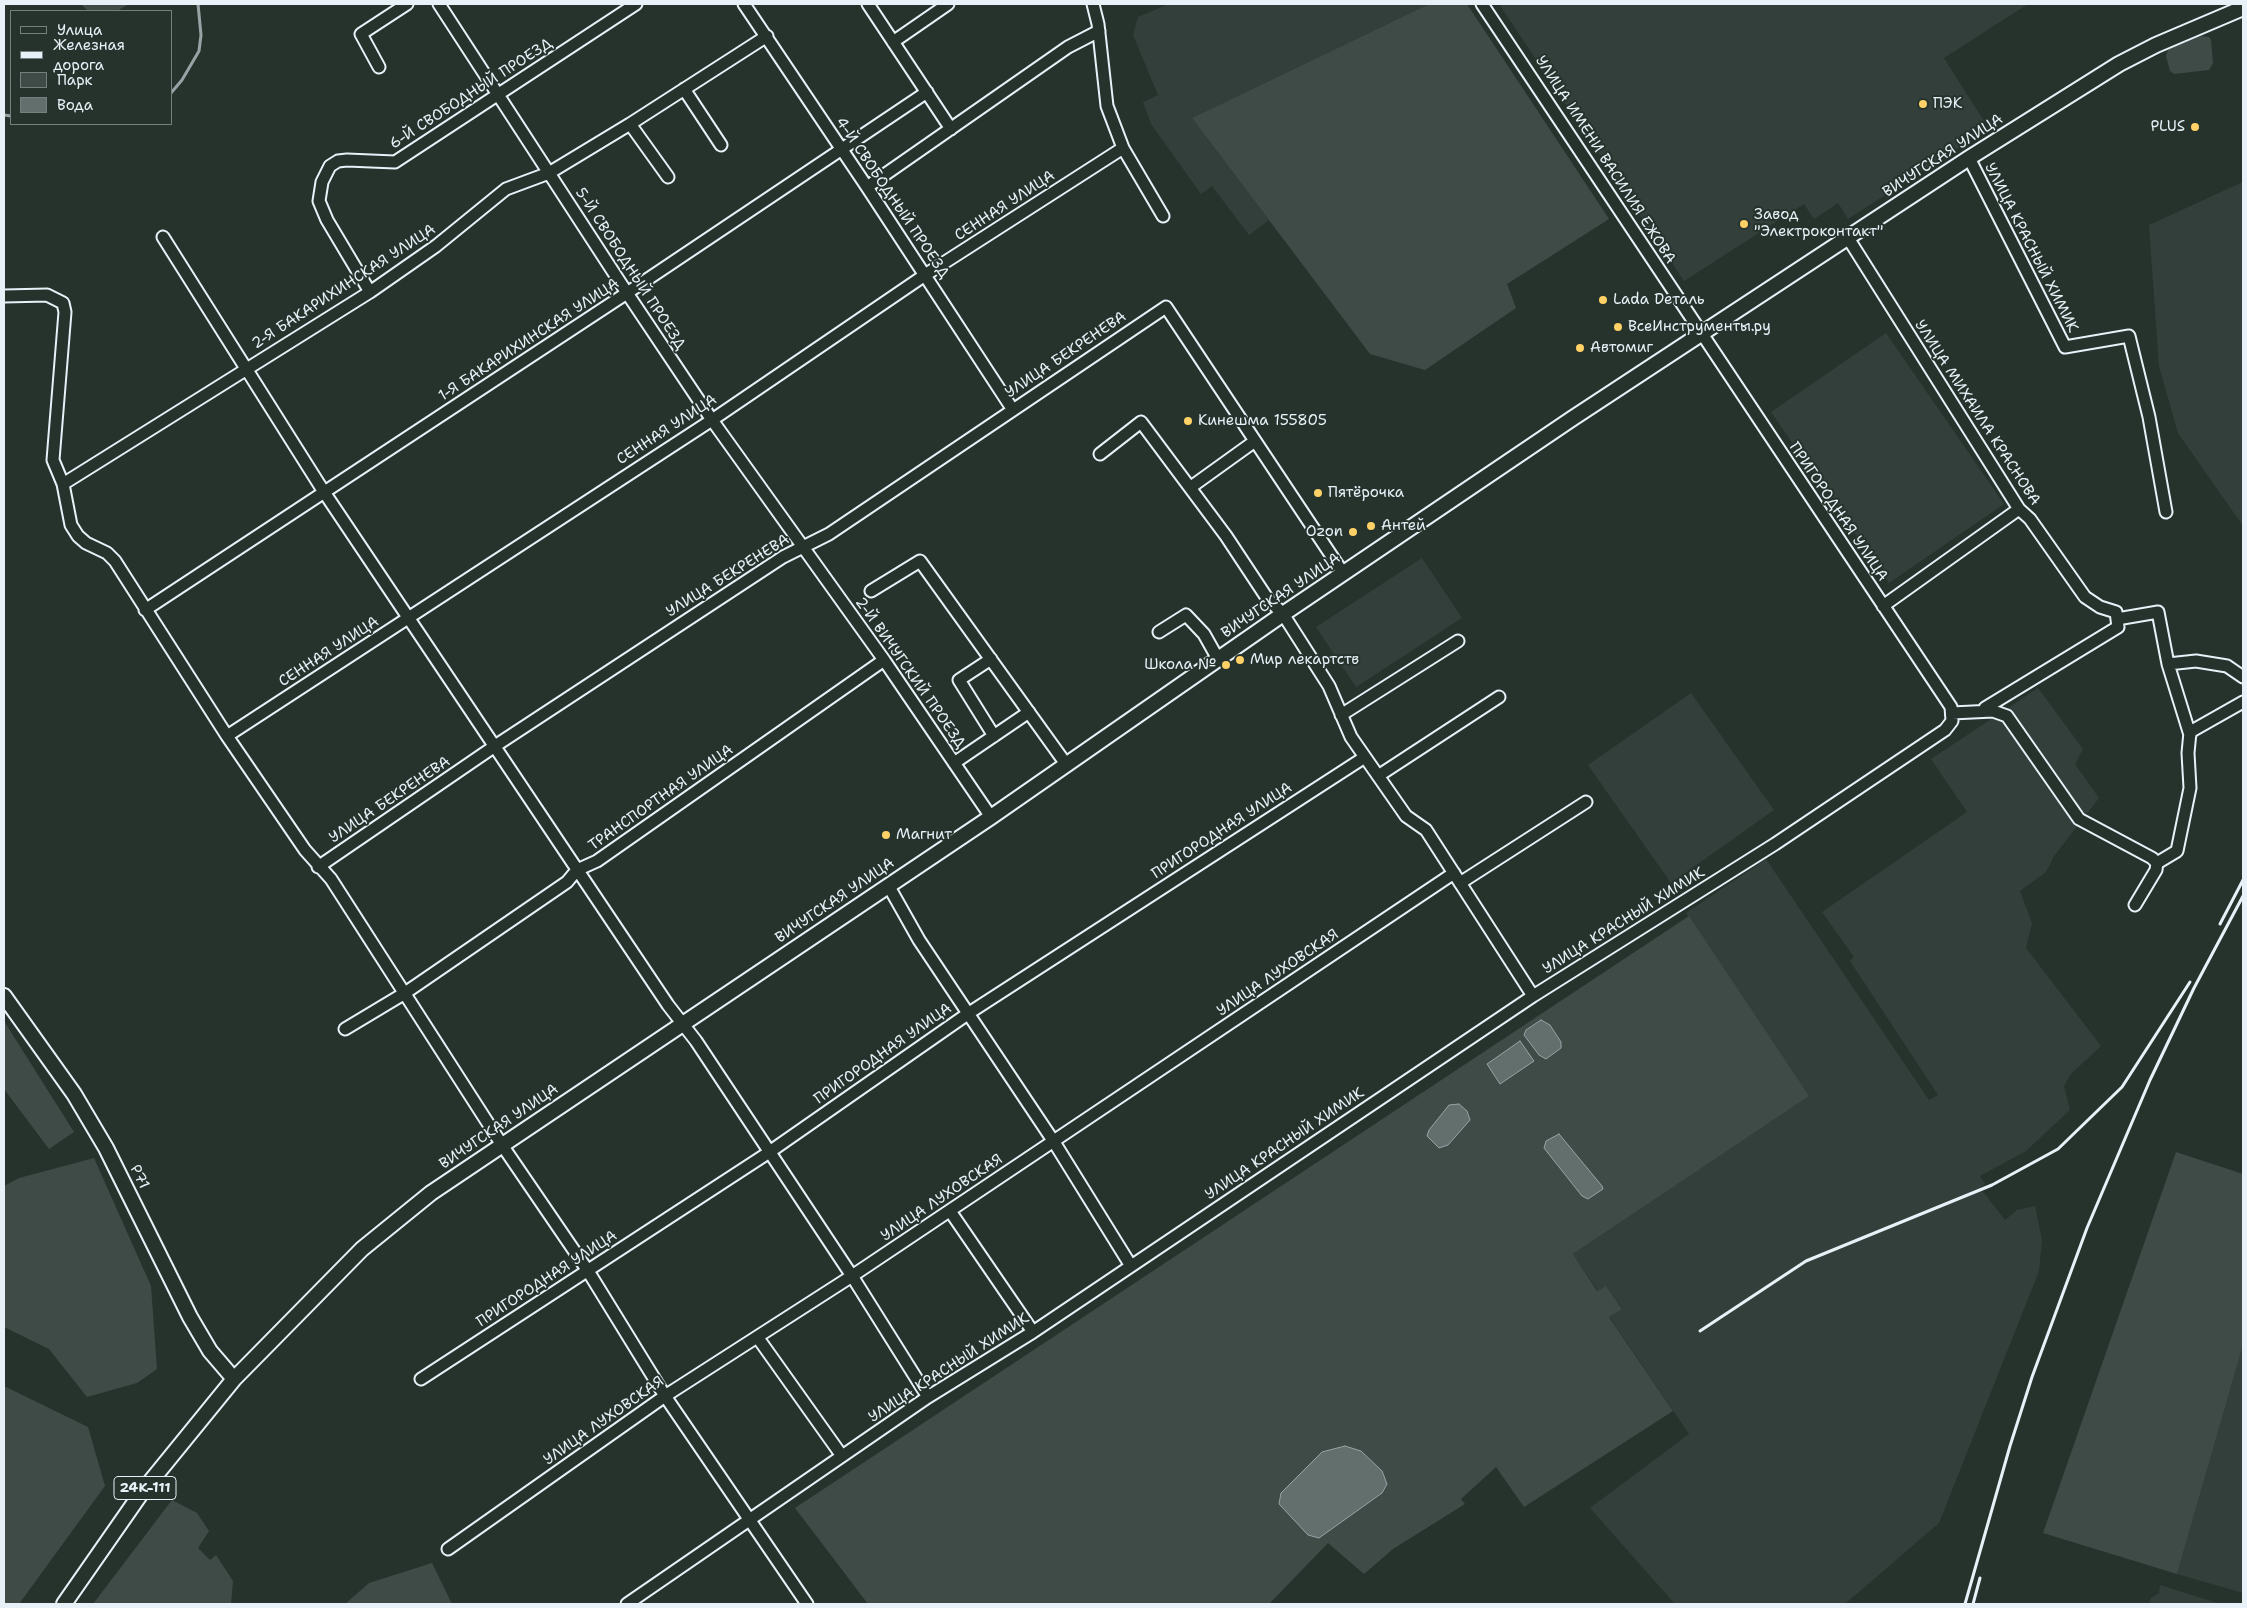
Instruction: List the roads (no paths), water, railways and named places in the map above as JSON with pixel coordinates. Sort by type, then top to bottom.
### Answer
[{"type":"main road","name":"ВИЧУГСКАЯ УЛИЦА","points":[[234,1378],[369,1243],[430,1193],[991,817],[1343,573],[1969,158],[2119,64],[2243,8]]},
{"type":"main road","name":"Р71","points":[[4,996],[106,1148],[190,1316],[210,1351],[234,1378]]},
{"type":"main road","name":"24К-111","points":[[64,1604],[142,1492],[234,1378]]},
{"type":"street","points":[[379,67],[360,34],[407,4]]},
{"type":"street","name":"5-Й СВОБОДНЫЙ ПРОЕЗД","points":[[439,4],[712,420],[803,547]]},
{"type":"street","name":"6-Й СВОБОДНЫЙ ПРОЕЗД","points":[[370,292],[326,220],[319,201],[326,173],[330,166],[338,161],[395,162],[636,4]]},
{"type":"street","name":"4-Й СВОБОДНЫЙ ПРОЕЗД","points":[[744,4],[926,275],[1013,410]]},
{"type":"street","points":[[868,4],[951,129]]},
{"type":"street","points":[[893,42],[948,4]]},
{"type":"street","points":[[1093,4],[1099,31],[1105,96],[1122,148],[1163,216]]},
{"type":"street","name":"УЛИЦА ИМЕНИ ВАСИЛИЯ ЕЖОВА","points":[[1482,4],[1701,334]]},
{"type":"street","points":[[867,186],[1068,47],[1099,31]]},
{"type":"street","name":"2-Я БАКАРИХИНСКАЯ УЛИЦА","points":[[63,484],[370,292],[436,246],[506,189],[549,173],[630,124],[767,36]]},
{"type":"street","points":[[684,89],[721,145]]},
{"type":"street","name":"1-Я БАКАРИХИНСКАЯ УЛИЦА","points":[[145,610],[627,293],[927,92]]},
{"type":"street","points":[[630,124],[668,177]]},
{"type":"street","name":"СЕННАЯ УЛИЦА","points":[[227,736],[712,420],[926,275],[1122,148]]},
{"type":"street","name":"УЛИЦА КРАСНЫЙ ХИМИК","points":[[1969,158],[2065,348],[2129,336],[2149,417],[2166,512]]},
{"type":"street","points":[[163,237],[248,368],[324,492],[852,1276],[928,1397]]},
{"type":"street","name":"УЛИЦА МИХАИЛА КРАСНОВА","points":[[1848,238],[2019,509],[2030,519],[2085,597],[2100,608],[2116,615]]},
{"type":"street","points":[[4,296],[47,295],[63,303],[65,312],[53,440],[53,460],[63,484],[72,525],[78,536],[86,543],[107,552],[115,561],[227,736],[318,866],[331,879],[502,1144],[588,1271],[665,1396],[807,1604]]},
{"type":"street","name":"УЛИЦА БЕКРЕНЕВА","points":[[318,866],[495,746],[783,557],[829,534],[1166,307],[1255,441]]},
{"type":"street","name":"ПРИГОРОДНАЯ УЛИЦА","points":[[1701,334],[1951,710]]},
{"type":"street","points":[[1100,454],[1141,422],[1226,536],[1267,598],[1283,614],[1330,686],[1351,737],[1406,816],[1426,830],[1532,996]]},
{"type":"street","points":[[1190,487],[1255,441],[1343,573]]},
{"type":"street","points":[[1883,606],[2019,509]]},
{"type":"street","name":"2-Й ВИЧУГСКИЙ ПРОЕЗД","points":[[803,547],[884,660],[991,817]]},
{"type":"street","points":[[871,591],[920,561],[1066,764]]},
{"type":"street","points":[[1985,708],[2118,627],[2116,615],[2158,612],[2168,664],[2190,735],[2188,753],[2190,788],[2177,851],[2158,863],[2156,870],[2135,905]]},
{"type":"street","points":[[1159,632],[1186,615],[1204,634],[1218,659]]},
{"type":"street","points":[[1341,714],[1458,641]]},
{"type":"street","points":[[991,659],[959,680],[994,736]]},
{"type":"street","name":"ТРАНСПОРТНАЯ УЛИЦА","points":[[345,1029],[404,993],[567,882],[577,870],[597,862],[884,660]]},
{"type":"street","points":[[2168,664],[2196,661],[2227,666],[2243,677]]},
{"type":"street","points":[[1378,776],[1499,697]]},
{"type":"street","points":[[2190,735],[2190,732],[2243,702]]},
{"type":"street","points":[[1951,710],[1993,711],[2007,716],[2079,819],[2158,863]]},
{"type":"street","name":"УЛИЦА КРАСНЫЙ ХИМИК","points":[[627,1604],[928,1397],[1033,1332],[1532,996],[1775,844],[1945,730],[1952,721],[1951,710]]},
{"type":"street","points":[[954,763],[1029,712]]},
{"type":"street","name":"ПРИГОРОДНАЯ УЛИЦА","points":[[421,1379],[768,1153],[969,1013],[1365,757]]},
{"type":"street","points":[[1460,883],[1586,802]]},
{"type":"street","name":"УЛИЦА ЛУХОВСКАЯ","points":[[448,1549],[665,1396],[852,1276],[1454,873]]},
{"type":"street","points":[[888,885],[915,933],[1054,1142],[1131,1266]]},
{"type":"street","points":[[950,1211],[1033,1332]]},
{"type":"street","points":[[758,1338],[842,1456]]},
{"type":"water","points":[[1541,1020],[1550,1025],[1561,1042],[1561,1048],[1546,1059],[1539,1055],[1524,1035],[1526,1030]]},
{"type":"water","points":[[1520,1041],[1534,1061],[1500,1084],[1487,1064]]},
{"type":"water","points":[[1459,1104],[1467,1111],[1470,1120],[1448,1145],[1439,1148],[1427,1136],[1429,1130],[1449,1105]]},
{"type":"water","points":[[1559,1134],[1602,1186],[1603,1189],[1588,1199],[1582,1196],[1544,1148],[1546,1141]]},
{"type":"water","points":[[1345,1446],[1361,1451],[1382,1471],[1387,1484],[1382,1493],[1319,1538],[1308,1535],[1279,1504],[1281,1493],[1322,1452]]},
{"type":"waterway","points":[[172,92],[182,80],[199,51],[201,35],[198,4]]},
{"type":"waterway","points":[[4,115],[10,116]]},
{"type":"railway","points":[[2220,924],[2243,880]]},
{"type":"railway","points":[[1965,1604],[2010,1446],[2032,1377],[2087,1228],[2150,1080],[2194,988],[2243,896]]},
{"type":"railway","points":[[1700,1331],[1806,1261],[1992,1185],[2058,1149],[2122,1087],[2190,982]]},
{"type":"railway","points":[[1973,1604],[1980,1578]]},
{"type":"place","name":"ПЭК","points":[[1923,104]]},
{"type":"place","name":"PLUS","points":[[2195,127]]},
{"type":"place","name":"Завод \"Электроконтакт\"","points":[[1744,224]]},
{"type":"place","name":"Lada Dеталь","points":[[1603,300]]},
{"type":"place","name":"ВсеИнструменты.ру","points":[[1618,327]]},
{"type":"place","name":"Автомиг","points":[[1580,348]]},
{"type":"place","name":"Кинешма 155805","points":[[1188,421]]},
{"type":"place","name":"Пятёрочка","points":[[1318,493]]},
{"type":"place","name":"Антей","points":[[1371,526]]},
{"type":"place","name":"Ozon","points":[[1353,532]]},
{"type":"place","name":"Мир лекартств","points":[[1240,660]]},
{"type":"place","name":"Школа №","points":[[1226,665]]},
{"type":"place","name":"Магнит","points":[[886,835]]}]
